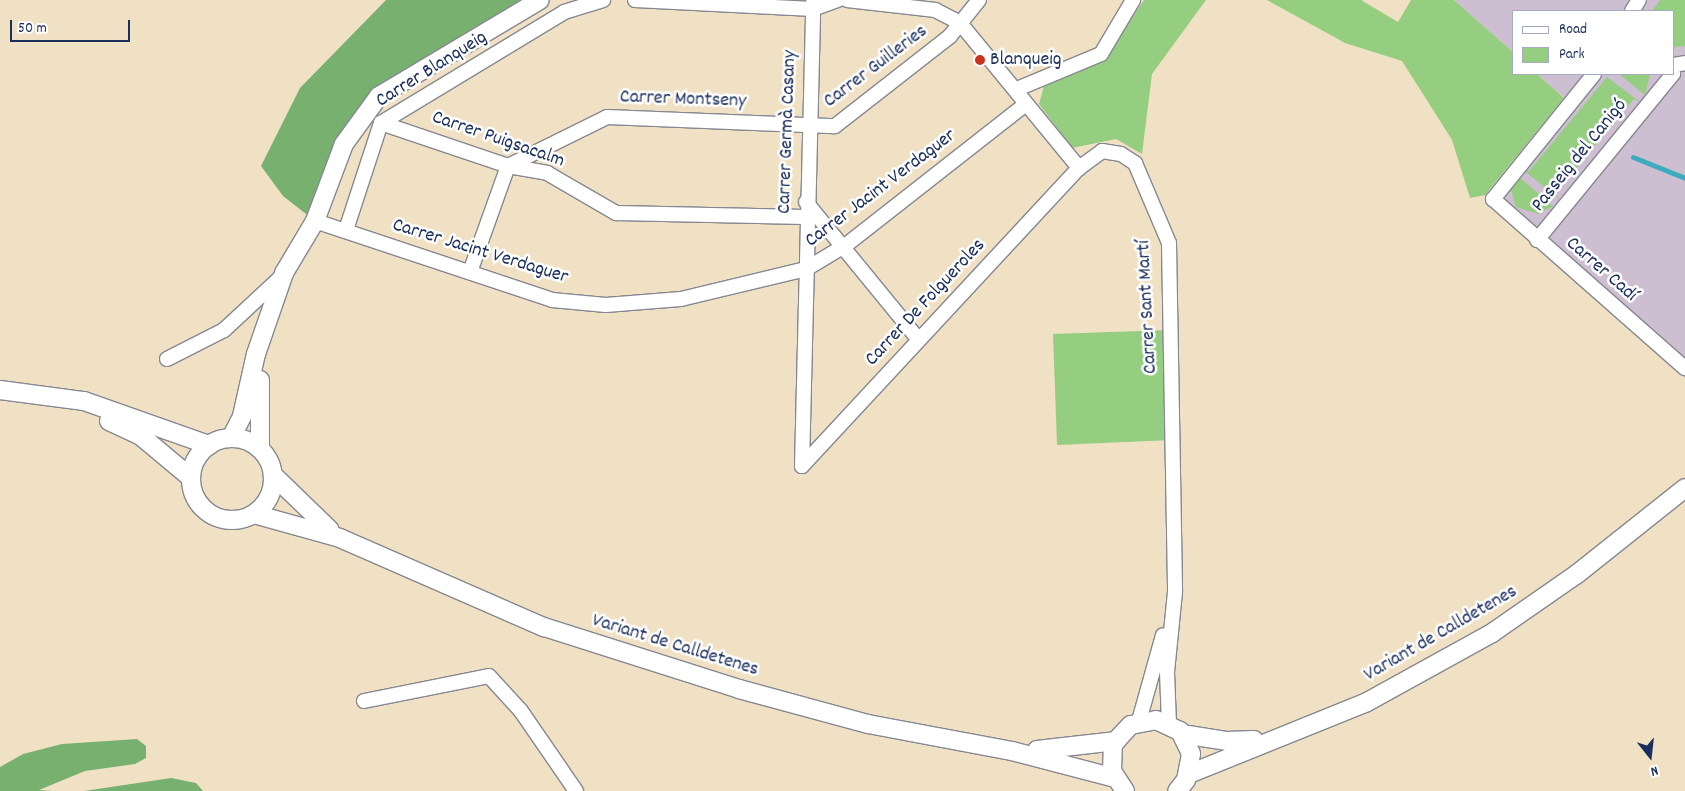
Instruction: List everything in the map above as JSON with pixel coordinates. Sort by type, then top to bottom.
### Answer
[{"type":"street","name":"Variant de Calldetenes","points":[[230,438],[242,416],[268,317],[284,274],[315,221],[344,144],[379,96],[540,0]]},
{"type":"street","name":"Carrer Blanqueig","points":[[346,230],[381,123],[564,12],[603,0]]},
{"type":"street","points":[[635,0],[813,4],[838,0]]},
{"type":"street","points":[[847,0],[935,10],[960,23],[1017,89],[1026,104],[1080,168]]},
{"type":"street","name":"Carrer Guilleries","points":[[808,124],[835,126],[950,36],[980,0]]},
{"type":"street","points":[[1017,89],[1101,54],[1133,0]]},
{"type":"street","name":"Carrer Germà Casany","points":[[802,466],[806,269],[805,218],[813,4]]},
{"type":"street","name":"Passeig del Canigó","points":[[1492,199],[1593,75]]},
{"type":"street","name":"Passeig del Canigó","points":[[1537,240],[1671,75]]},
{"type":"street","name":"Carrer Jacint Verdaguer","points":[[315,221],[552,300],[606,305],[681,299],[806,269],[846,245],[1026,104]]},
{"type":"street","name":"Carrer Montseny","points":[[508,166],[606,118],[808,124]]},
{"type":"street","name":"Carrer Puigsacalm","points":[[381,123],[508,166],[547,173],[616,213],[805,218]]},
{"type":"street","name":"Carrer Sant Martí","points":[[1080,168],[1102,151],[1121,154],[1135,164],[1169,243],[1174,520],[1169,723]]},
{"type":"street","points":[[470,272],[508,166]]},
{"type":"street","name":"Carrer De Folgueroles","points":[[802,466],[1080,168]]},
{"type":"street","name":"Carrer Cadí","points":[[1492,199],[1685,368]]},
{"type":"street","points":[[806,202],[846,245],[919,340]]},
{"type":"street","points":[[167,359],[224,330],[284,274]]},
{"type":"street","name":"Variant de Calldetenes","points":[[268,317],[257,392],[260,449],[273,475],[306,511],[340,538]]},
{"type":"street","points":[[0,390],[84,401],[209,445]]},
{"type":"street","points":[[60,397],[140,436],[190,477],[195,461],[209,445],[230,438],[260,449]]},
{"type":"street","points":[[254,514],[269,497],[273,475]]},
{"type":"street","name":"Variant de Calldetenes","points":[[190,477],[196,500],[213,516],[236,520],[254,514],[340,538],[544,626],[739,689],[868,724],[1012,750],[1120,784]]},
{"type":"street","name":"Variant de Calldetenes","points":[[1189,774],[1368,702],[1492,633],[1577,574],[1685,488]]},
{"type":"street","name":"Carrer Sant Martí","points":[[1139,722],[1166,618],[1174,520]]},
{"type":"street","points":[[364,701],[489,676],[521,712],[576,791]]},
{"type":"street","points":[[1120,784],[1110,757],[1116,740],[1139,722],[1169,723],[1182,734],[1192,754],[1189,774],[1178,791]]},
{"type":"street","name":"Variant de Calldetenes","points":[[1182,734],[1227,741],[1277,739]]},
{"type":"street","name":"Variant de Calldetenes","points":[[1012,750],[1116,740]]},
{"type":"shaded area","points":[[1454,0],[1685,0],[1685,378],[1493,199],[1570,103],[1538,75],[1675,75],[1675,10],[1512,10],[1512,51]]},
{"type":"green space","points":[[386,0],[540,0],[379,96],[344,144],[315,221],[283,196],[261,166],[300,88]]},
{"type":"green space","points":[[1144,0],[1206,0],[1152,74],[1142,154],[1116,139],[1072,148],[1039,104],[1044,86],[1105,57]]},
{"type":"green space","points":[[1267,0],[1361,0],[1398,22],[1411,0],[1454,0],[1512,51],[1512,75],[1538,75],[1564,98],[1485,195],[1470,198],[1452,140],[1402,61],[1345,43]]},
{"type":"green space","points":[[1660,0],[1685,0],[1685,46],[1675,47],[1675,10],[1653,10]]},
{"type":"green space","points":[[1620,75],[1650,75],[1645,95]]},
{"type":"green space","points":[[1607,77],[1640,102],[1634,99],[1555,193],[1559,199],[1522,169],[1529,171]]},
{"type":"green space","points":[[1517,175],[1553,206],[1539,214],[1516,207],[1511,190]]},
{"type":"green space","points":[[1169,330],[1172,440],[1057,445],[1053,334]]},
{"type":"green space","points":[[137,739],[146,746],[146,758],[135,764],[85,771],[39,790],[52,791],[0,791],[0,767],[23,754],[62,744]]},
{"type":"green space","points":[[171,778],[196,783],[203,791],[84,791]]},
{"type":"waterway","points":[[1633,157],[1685,178]]},
{"type":"place","name":"Blanqueig","points":[[980,60]]}]
